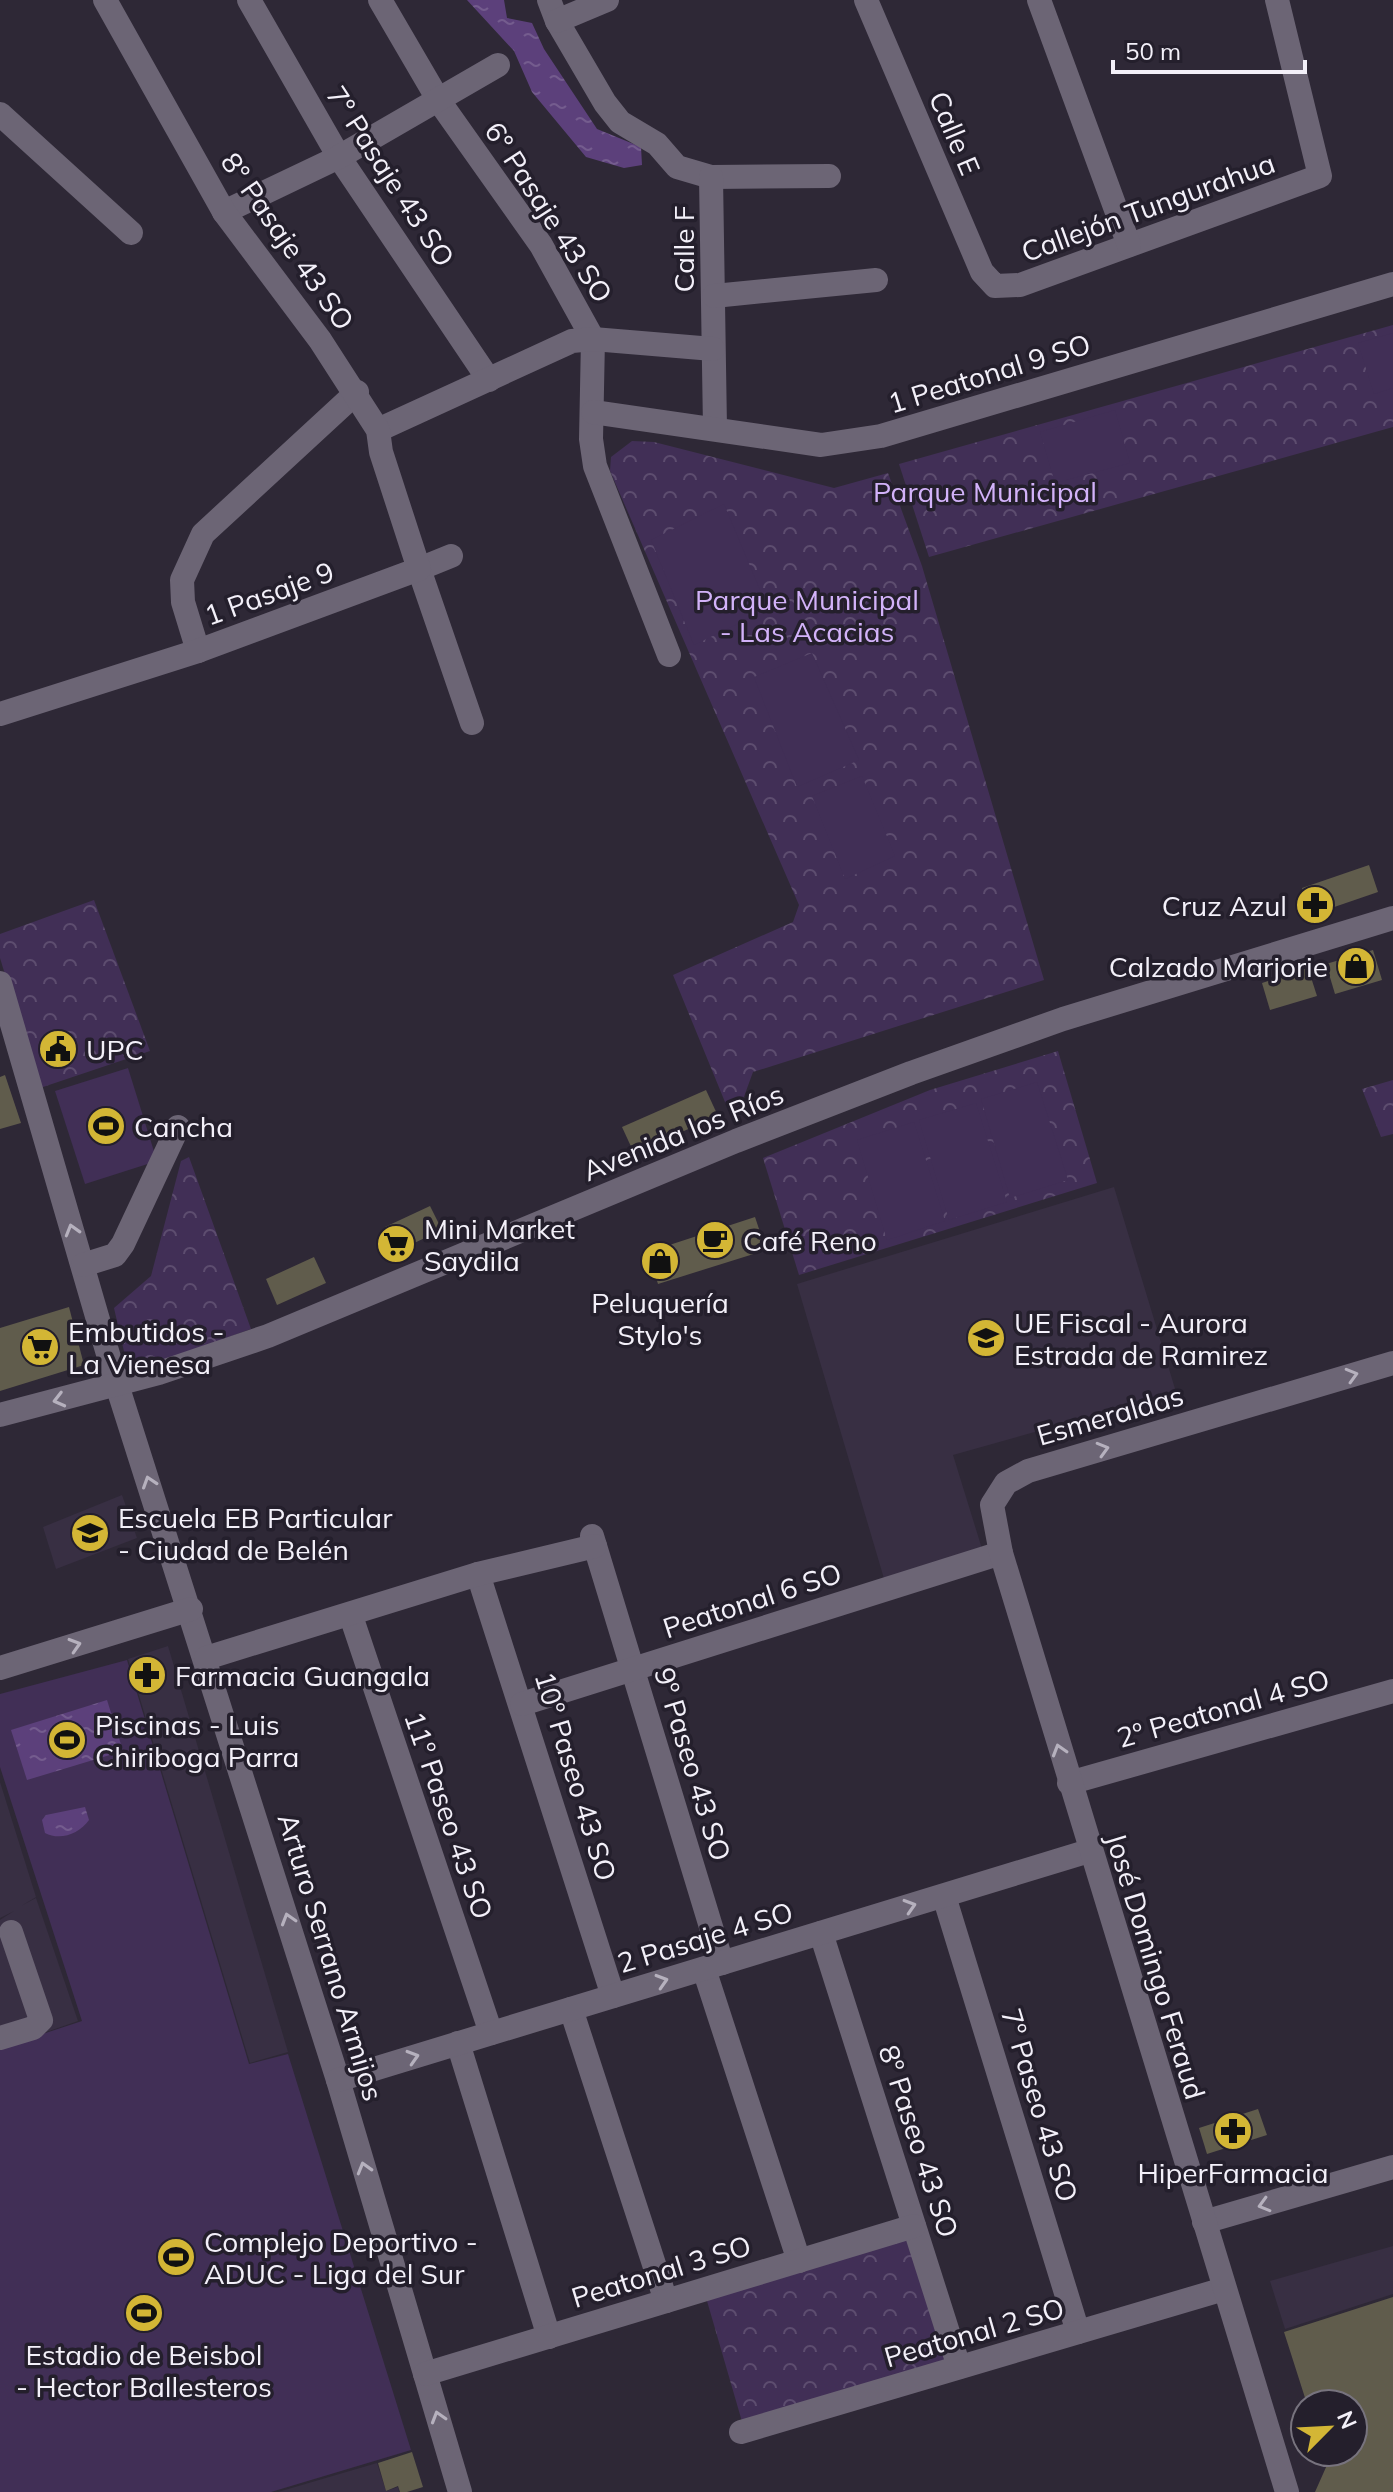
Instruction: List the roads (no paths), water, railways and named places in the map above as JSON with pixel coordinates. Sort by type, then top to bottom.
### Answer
[{"type":"street","name":"8° Pasaje 43 SO","points":[[105,0],[224,212],[357,392],[378,430]]},
{"type":"street","name":"7° Pasaje 43 SO","points":[[249,0],[339,157],[489,380]]},
{"type":"street","name":"6° Pasaje 43 SO","points":[[380,0],[439,101],[541,245],[593,339],[591,439],[595,466],[669,655]]},
{"type":"street","points":[[553,11],[607,0]]},
{"type":"street","name":"Calle E","points":[[866,0],[982,272],[995,286]]},
{"type":"street","points":[[1039,0],[1129,245]]},
{"type":"street","name":"Callejón Tungurahua","points":[[995,286],[1020,285],[1320,176],[1277,0]]},
{"type":"street","name":"Calle F","points":[[553,11],[620,122],[657,144],[677,167],[711,177],[715,428]]},
{"type":"street","points":[[224,212],[339,157],[498,65]]},
{"type":"street","points":[[0,114],[131,233]]},
{"type":"street","points":[[711,177],[829,176]]},
{"type":"street","points":[[714,296],[876,280]]},
{"type":"street","name":"1 Peatonal 9 SO","points":[[593,412],[821,445],[881,436],[1393,284]]},
{"type":"street","points":[[472,723],[381,452],[378,430],[572,341],[593,339],[713,349]]},
{"type":"street","points":[[198,651],[183,602],[182,580],[203,534],[357,392]]},
{"type":"street","name":"1 Pasaje 9","points":[[0,714],[198,651],[451,556]]},
{"type":"street","name":"Avenida los Ríos","points":[[0,1415],[117,1385],[268,1336],[736,1141],[911,1073],[1063,1019],[1393,918]]},
{"type":"street","name":"Arturo Serrano Armijos","points":[[0,983],[117,1385],[191,1609],[338,2080],[460,2492]]},
{"type":"street","points":[[83,1265],[115,1255],[123,1244],[178,1127]]},
{"type":"street","name":"Esmeraldas","points":[[1028,1471],[1393,1363]]},
{"type":"street","name":"José Domingo Feraud","points":[[1028,1471],[1006,1483],[992,1505],[1001,1553],[1089,1851],[1287,2492]]},
{"type":"street","name":"9º Paseo 43 SO","points":[[478,1574],[594,1541],[799,2261]]},
{"type":"street","name":"Peatonal 6 SO","points":[[522,1704],[1001,1553]]},
{"type":"street","points":[[206,1658],[351,1616],[478,1574]]},
{"type":"street","name":"10º Paseo 43 SO","points":[[478,1574],[613,1996]]},
{"type":"street","points":[[0,1668],[191,1609]]},
{"type":"street","name":"11º Paseo 43 SO","points":[[351,1616],[491,2033]]},
{"type":"street","name":"2º Peatonal 4 SO","points":[[1069,1783],[1393,1691]]},
{"type":"street","name":"2 Pasaje 4 SO","points":[[338,2080],[1089,1851]]},
{"type":"street","name":"7º Paseo 43 SO","points":[[944,1896],[1078,2332]]},
{"type":"street","points":[[0,2038],[33,2028],[41,2020],[11,1932]]},
{"type":"street","name":"8º Paseo 43 SO","points":[[821,1933],[959,2367]]},
{"type":"street","points":[[571,2009],[666,2301]]},
{"type":"street","points":[[458,2043],[549,2337]]},
{"type":"street","points":[[1204,2222],[1393,2167]]},
{"type":"street","name":"Peatonal 3 SO","points":[[425,2374],[914,2226]]},
{"type":"street","name":"Peatonal 2 SO","points":[[741,2432],[1224,2289]]},
{"type":"water","points":[[467,0],[504,0],[507,18],[532,23],[544,49],[597,129],[641,147],[642,165],[624,168],[586,157],[532,92],[514,51]]},
{"type":"water","name":"Piscinas - Luis Chiriboga Parra","points":[[107,1700],[123,1751],[27,1780],[11,1730]]},
{"type":"water","points":[[85,1807],[89,1820],[80,1829],[63,1836],[45,1833],[42,1820],[46,1815]]},
{"type":"place","name":"Cruz Azul","points":[[1315,905]]},
{"type":"place","name":"Calzado Marjorie","points":[[1356,966]]},
{"type":"place","name":"UPC","points":[[58,1049]]},
{"type":"place","name":"Cancha","points":[[106,1126]]},
{"type":"place","name":"Café Reno","points":[[715,1240]]},
{"type":"place","name":"Mini Market Saydila","points":[[396,1244]]},
{"type":"place","name":"Peluquería Stylo's","points":[[660,1261]]},
{"type":"place","name":"UE Fiscal - Aurora Estrada de Ramirez","points":[[986,1338]]},
{"type":"place","name":"Embutidos - La Vienesa","points":[[40,1347]]},
{"type":"place","name":"Escuela EB Particular - Ciudad de Belén","points":[[90,1533]]},
{"type":"place","name":"Farmacia Guangala","points":[[147,1675]]},
{"type":"place","name":"Piscinas - Luis Chiriboga Parra","points":[[67,1740]]},
{"type":"place","name":"HiperFarmacia","points":[[1233,2131]]},
{"type":"place","name":"Complejo Deportivo - ADUC - Liga del Sur","points":[[176,2257]]},
{"type":"place","name":"Estadio de Beisbol - Hector Ballesteros","points":[[144,2313]]},
{"type":"park label","name":"Parque Municipal","points":[[985,491]]},
{"type":"park label","name":"Parque Municipal - Las Acacias","points":[[807,615]]}]
